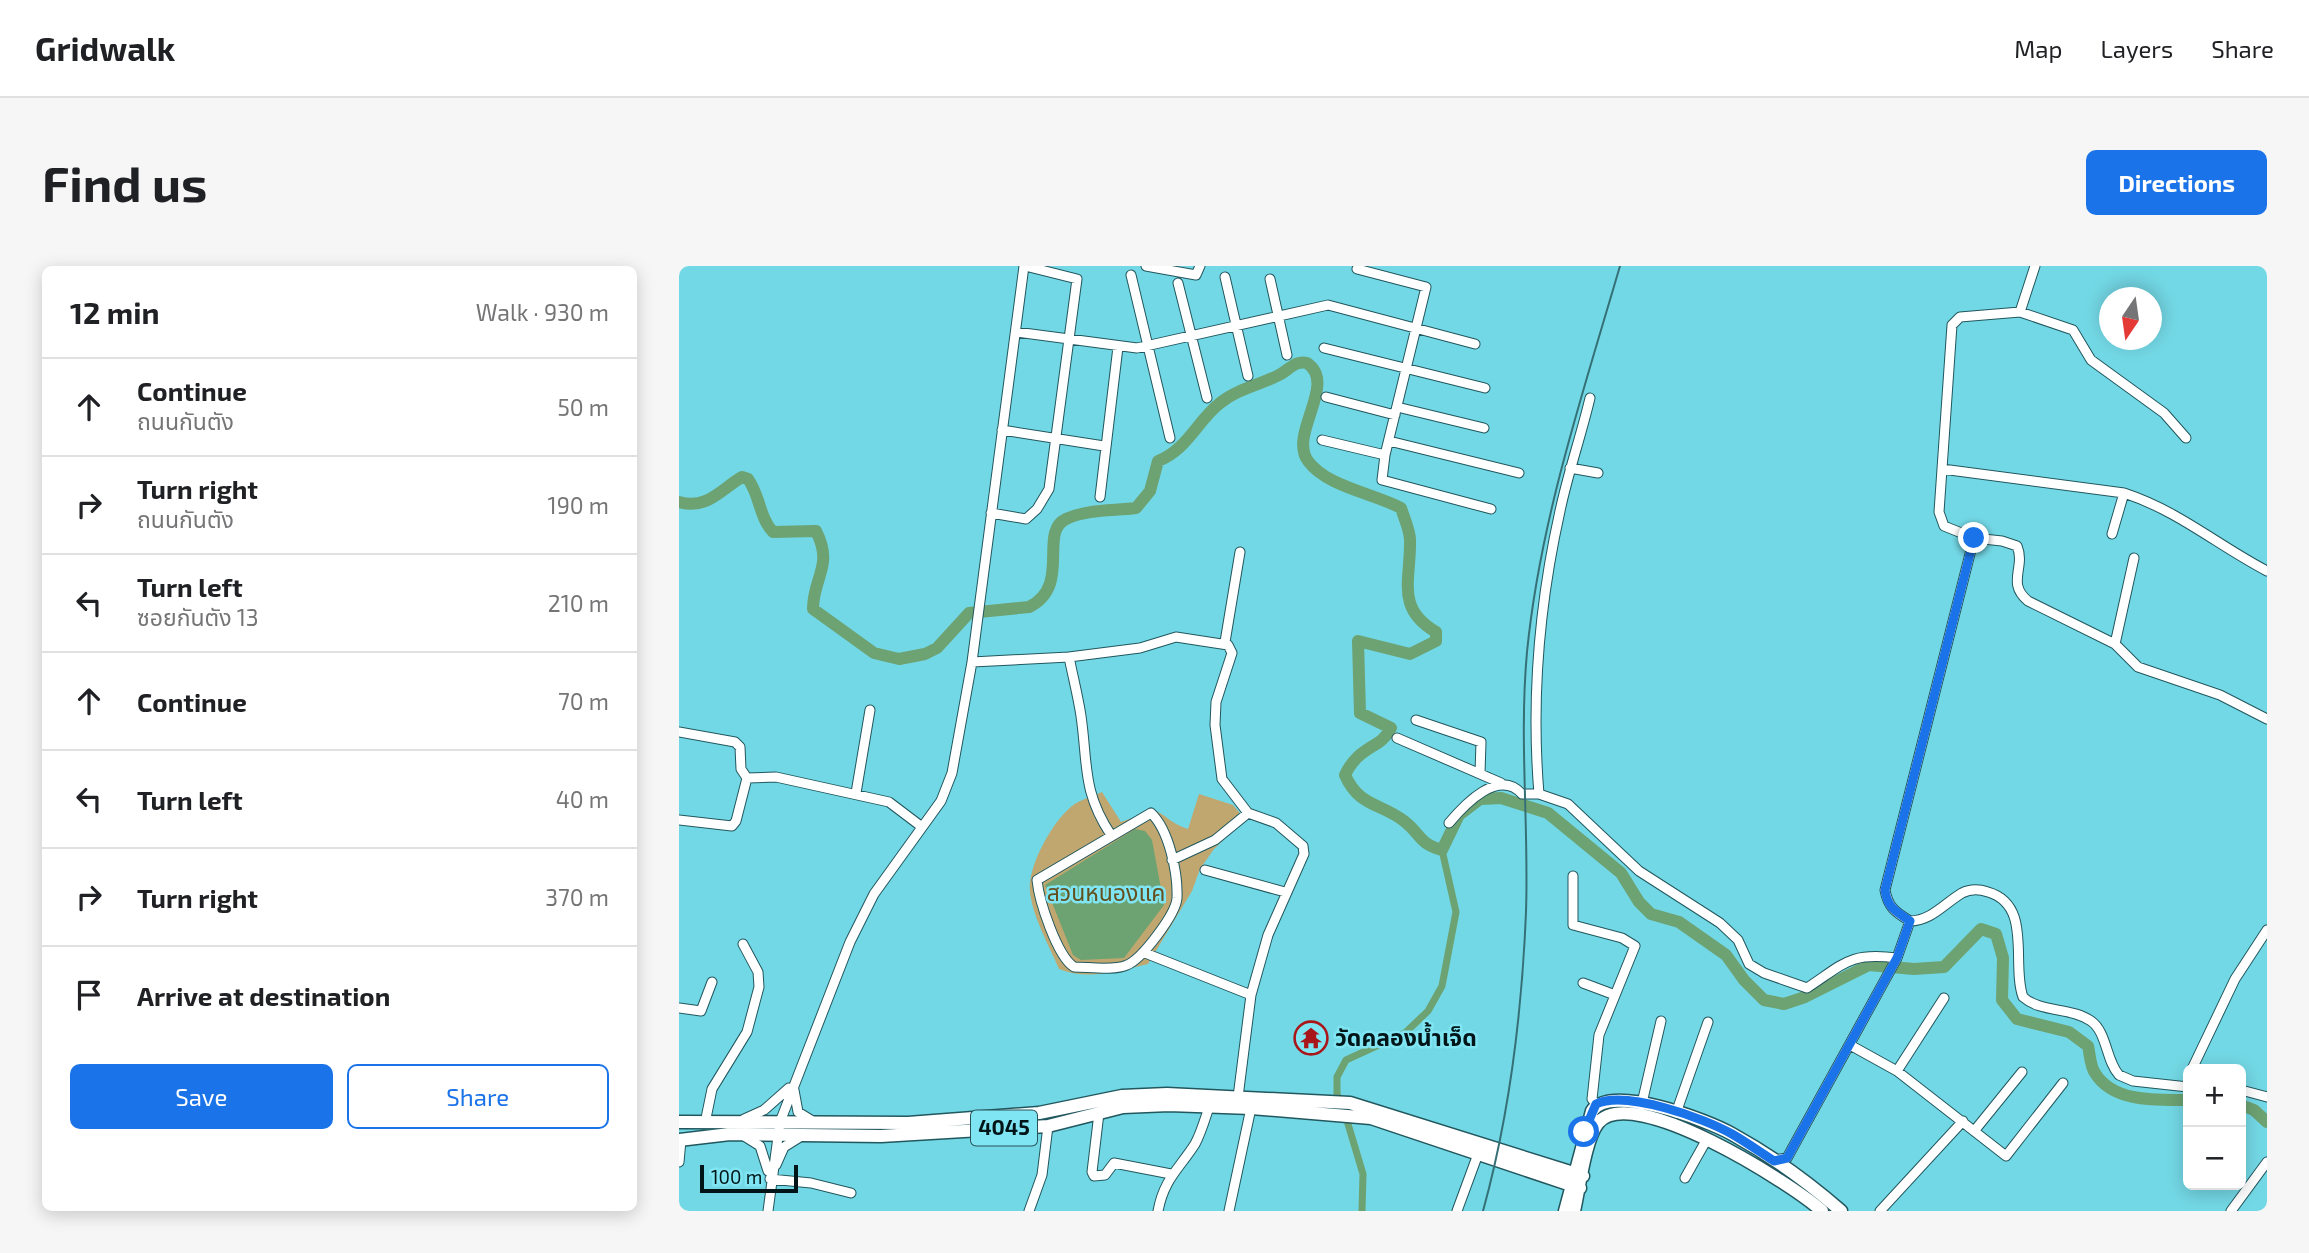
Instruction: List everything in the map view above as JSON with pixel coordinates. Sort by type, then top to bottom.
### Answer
[{"type":"main road","name":"4045","points":[[679,1122],[730,1128],[779,1127],[822,1122],[908,1123],[1039,1113],[1122,1096],[1325,1101],[1577,1181]]},
{"type":"main road","points":[[1574,1211],[1584,1132],[1596,1104],[1614,1099],[1642,1103],[1707,1139],[1770,1166],[1841,1211]]},
{"type":"main road","name":"4045","points":[[779,1127],[829,1134],[881,1136],[1048,1126],[1123,1107],[1251,1108],[1326,1115],[1351,1109],[1478,1154],[1577,1181]]},
{"type":"main road","points":[[1565,1211],[1598,1123],[1608,1115],[1674,1119],[1730,1133],[1815,1208]]},
{"type":"main road","name":"4045","points":[[680,1140],[730,1128]]},
{"type":"street","points":[[768,1211],[770,1179],[779,1127],[850,942],[874,894],[941,801],[952,773],[972,662],[978,619],[991,513],[1002,430],[1016,332],[1024,266],[1077,279],[1058,439],[1049,489],[1037,509],[1026,519],[991,513]]},
{"type":"street","points":[[1146,266],[1196,275],[1200,266]]},
{"type":"street","points":[[2020,312],[2035,266]]},
{"type":"street","points":[[1357,269],[1426,287],[1385,455],[1382,480],[1491,509]]},
{"type":"street","points":[[1131,275],[1170,438]]},
{"type":"street","points":[[1225,277],[1248,376]]},
{"type":"street","points":[[1270,279],[1280,314],[1287,355]]},
{"type":"street","points":[[1178,283],[1207,398]]},
{"type":"street","points":[[1016,332],[1118,347],[1148,345],[1328,304],[1475,344]]},
{"type":"street","points":[[2186,438],[2164,413],[2091,360],[2073,330],[2020,312],[1960,317],[1952,325],[1939,512],[1944,526],[1974,538],[2017,545],[2019,594],[2115,644],[2138,667],[2220,695],[2267,719]]},
{"type":"street","points":[[1100,497],[1104,446],[1118,347]]},
{"type":"street","points":[[1324,348],[1485,388]]},
{"type":"street","points":[[1326,397],[1484,428]]},
{"type":"street","points":[[1539,794],[1535,714],[1539,633],[1553,545],[1570,468],[1590,398]]},
{"type":"street","points":[[1002,430],[1104,446]]},
{"type":"street","points":[[1322,440],[1385,455]]},
{"type":"street","points":[[1389,441],[1519,473]]},
{"type":"street","points":[[1570,468],[1598,473]]},
{"type":"street","points":[[1942,469],[2124,493],[2150,501],[2193,523],[2224,549],[2267,571]]},
{"type":"street","points":[[2112,534],[2124,493]]},
{"type":"street","points":[[1974,538],[1885,890],[1887,902],[1894,912],[1910,921],[1938,911],[1969,890],[1983,890],[1999,897],[2013,913],[2023,997],[2032,1004],[2077,1014],[2095,1023],[2119,1075],[2133,1081],[2183,1087]]},
{"type":"street","points":[[1238,1097],[1251,995],[1268,935],[1285,892],[1302,862],[1303,846],[1276,823],[1248,813],[1227,788],[1218,755],[1216,702],[1232,653],[1225,642],[1240,552]]},
{"type":"street","points":[[2115,644],[2134,558]]},
{"type":"street","points":[[972,662],[1069,657],[1140,649],[1176,637],[1225,642]]},
{"type":"street","points":[[1069,657],[1081,716],[1089,794],[1095,812],[1111,835]]},
{"type":"street","points":[[856,793],[870,710]]},
{"type":"street","points":[[1416,720],[1482,742],[1480,773]]},
{"type":"street","points":[[679,732],[735,742],[740,747],[741,769],[747,778],[736,821],[732,826],[679,820]]},
{"type":"street","points":[[1397,738],[1501,783],[1515,785],[1522,794],[1539,794],[1568,804],[1639,871],[1720,923],[1738,940],[1749,964],[1764,973],[1807,988],[1848,961],[1866,954],[1897,958]]},
{"type":"street","points":[[747,778],[776,777],[889,802],[922,827]]},
{"type":"street","points":[[1449,823],[1466,802],[1501,783]]},
{"type":"street","points":[[1151,813],[1160,821],[1172,860],[1177,901],[1145,953],[1125,967],[1074,967],[1063,956],[1038,896],[1037,880],[1111,835],[1151,813]]},
{"type":"street","points":[[1172,860],[1215,840],[1248,813]]},
{"type":"street","points":[[1205,870],[1285,892]]},
{"type":"street","points":[[1573,876],[1573,925],[1622,939],[1635,946],[1599,1035],[1592,1099],[1596,1104]]},
{"type":"street","points":[[1770,1166],[1787,1158],[1897,958],[1910,921]]},
{"type":"street","points":[[2194,1064],[2235,979],[2267,930]]},
{"type":"street","points":[[705,1124],[712,1089],[747,1032],[759,987],[758,972],[743,944]]},
{"type":"street","points":[[1145,953],[1251,995]]},
{"type":"street","points":[[679,1008],[701,1011],[712,982]]},
{"type":"street","points":[[1583,983],[1615,995]]},
{"type":"street","points":[[1897,1071],[1944,998]]},
{"type":"street","points":[[1642,1103],[1661,1021]]},
{"type":"street","points":[[1674,1119],[1708,1022]]},
{"type":"street","points":[[1850,1045],[1897,1071],[2006,1156],[2063,1083]]},
{"type":"street","points":[[1975,1130],[2022,1072]]},
{"type":"street","points":[[796,1078],[794,1094],[798,1112],[808,1119],[822,1122]]},
{"type":"street","points":[[730,1128],[764,1110],[785,1094],[796,1078]]},
{"type":"street","points":[[2246,1091],[2267,1097]]},
{"type":"street","points":[[1158,1211],[1161,1193],[1171,1174],[1196,1143],[1209,1107]]},
{"type":"street","points":[[1229,1211],[1251,1108]]},
{"type":"street","points":[[1099,1113],[1092,1172],[1094,1176],[1105,1175],[1114,1163],[1171,1174]]},
{"type":"street","points":[[1880,1211],[1963,1121]]},
{"type":"street","points":[[1029,1211],[1042,1175],[1048,1126]]},
{"type":"street","points":[[730,1128],[760,1146],[765,1154],[770,1179]]},
{"type":"street","points":[[770,1179],[779,1156],[791,1141],[829,1134]]},
{"type":"street","points":[[1685,1178],[1707,1139]]},
{"type":"street","points":[[679,1162],[680,1140]]},
{"type":"street","points":[[1457,1211],[1478,1154]]},
{"type":"street","points":[[2231,1211],[2266,1156]]},
{"type":"street","points":[[770,1179],[811,1183],[851,1193]]},
{"type":"green space","name":"สวนหนองแค","points":[[1102,792],[1121,822],[1154,810],[1188,829],[1199,794],[1233,805],[1245,819],[1214,849],[1200,869],[1192,891],[1148,964],[1103,974],[1070,973],[1059,969],[1042,931],[1034,912],[1030,881],[1037,857],[1057,822],[1075,804]]},
{"type":"shaded area","points":[[1135,829],[1145,831],[1152,840],[1164,905],[1124,958],[1081,960],[1073,955],[1045,885]]},
{"type":"waterway","points":[[679,502],[689,504],[705,501],[742,477],[748,479],[765,520],[773,532],[816,531],[821,543],[823,563],[813,609],[874,653],[899,659],[925,654],[937,648],[969,613],[1029,607],[1042,598],[1052,573],[1054,535],[1058,526],[1066,519],[1083,513],[1136,508],[1150,491],[1158,461],[1177,450],[1220,403],[1296,364],[1307,363],[1315,372],[1317,383],[1304,437],[1303,450],[1308,461],[1316,470],[1338,483],[1401,508],[1410,536],[1410,603],[1423,623],[1436,632],[1436,641],[1410,654],[1358,641],[1360,713],[1391,728],[1382,740],[1357,758],[1345,775],[1364,799],[1395,815],[1410,826],[1424,842],[1442,850],[1459,815],[1480,799],[1501,798],[1548,813],[1621,873],[1639,902],[1651,914],[1679,922],[1726,955],[1744,980],[1764,1000],[1784,1004],[1805,997],[1869,965],[1914,969],[1944,967],[1981,929],[1996,934],[2003,958],[2002,1000],[2017,1019],[2069,1032],[2088,1046],[2093,1070],[2103,1083],[2113,1090],[2137,1098],[2183,1100]]},
{"type":"waterway","points":[[1341,1103],[1337,1094],[1337,1077],[1346,1060],[1405,1033],[1428,1011],[1442,986],[1456,912],[1442,850]]},
{"type":"waterway","points":[[2246,1107],[2254,1110],[2267,1122]]},
{"type":"waterway","points":[[1345,1114],[1363,1174],[1362,1211]]},
{"type":"railway","points":[[1483,1211],[1507,1101],[1521,987],[1527,880],[1525,685],[1533,603],[1552,505],[1620,266]]},
{"type":"place","name":"วัดคลองน้ำเจ็ด","points":[[1311,1038]]},
{"type":"route","points":[[1584,1132],[1596,1104],[1614,1099],[1642,1103],[1730,1133],[1774,1161],[1787,1158],[1897,958],[1910,921],[1894,912],[1887,902],[1885,890],[1974,538]]}]
